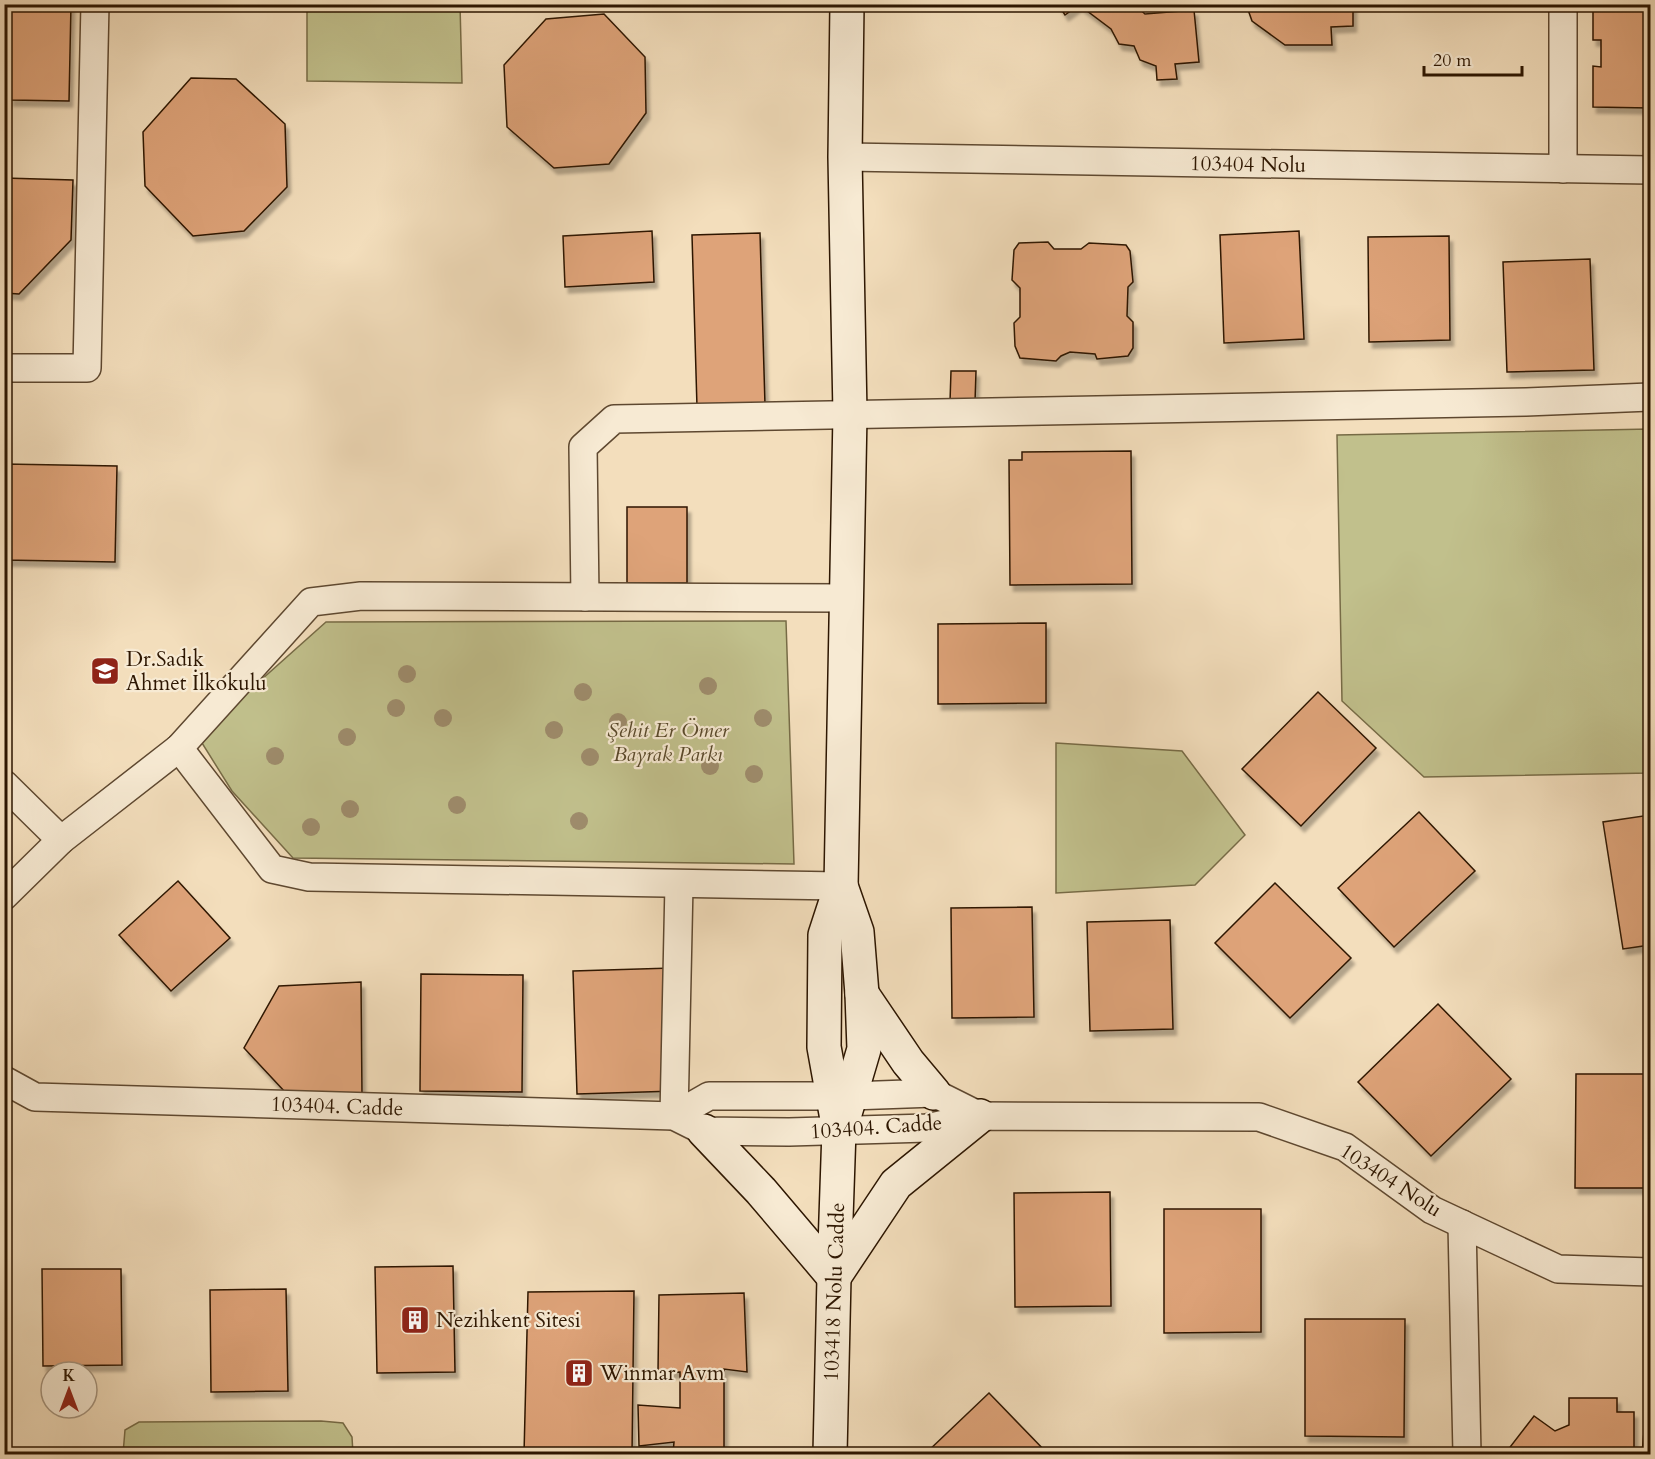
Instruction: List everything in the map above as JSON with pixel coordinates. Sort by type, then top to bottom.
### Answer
[{"type":"main road","points":[[841,886],[850,414],[845,156],[847,4]]},
{"type":"main road","name":"103418 Nolu Cadde","points":[[830,1455],[839,1130],[842,1096],[864,1049],[857,932],[841,886]]},
{"type":"main road","name":"103418 Nolu Cadde","points":[[841,886],[825,935],[824,1047],[842,1096]]},
{"type":"main road","points":[[862,994],[908,1062],[934,1093]]},
{"type":"main road","points":[[704,1131],[761,1191],[834,1277],[896,1184],[980,1116]]},
{"type":"street","points":[[4,368],[87,368],[95,4]]},
{"type":"street","points":[[1563,4],[1563,169]]},
{"type":"street","name":"103404 Nolu","points":[[845,156],[1650,170]]},
{"type":"street","points":[[585,597],[583,447],[614,419],[1514,403],[1650,397]]},
{"type":"street","points":[[4,896],[61,840],[179,748],[311,602],[362,596],[846,598]]},
{"type":"street","points":[[179,748],[272,869],[309,877],[841,886]]},
{"type":"street","points":[[4,784],[61,840]]},
{"type":"street","points":[[674,1116],[679,884]]},
{"type":"street","name":"103404. Cadde","points":[[4,1080],[35,1097],[674,1116],[704,1131],[927,1128],[980,1116]]},
{"type":"street","name":"103404. Cadde","points":[[674,1116],[709,1096],[934,1093],[980,1116]]},
{"type":"street","name":"103404 Nolu","points":[[980,1116],[1259,1117],[1346,1147],[1432,1210],[1558,1269],[1650,1272]]},
{"type":"street","points":[[1462,1224],[1467,1455]]},
{"type":"green space","points":[[307,5],[460,5],[462,83],[307,81]]},
{"type":"green space","points":[[1650,429],[1650,773],[1424,777],[1342,701],[1337,435]]},
{"type":"green space","name":"Şehit Er Ömer Bayrak Parkı","points":[[786,621],[794,864],[293,858],[232,791],[202,743],[216,720],[326,622]]},
{"type":"green space","points":[[1056,743],[1182,751],[1245,835],[1195,885],[1056,893]]},
{"type":"green space","points":[[321,1421],[343,1423],[352,1437],[353,1454],[123,1454],[125,1430],[139,1422]]},
{"type":"building","points":[[4,4],[71,4],[69,101],[10,100],[11,54],[4,54]]},
{"type":"building","points":[[1058,4],[1134,4],[1145,14],[1194,10],[1199,62],[1175,64],[1177,79],[1157,80],[1156,66],[1140,60],[1134,46],[1119,44],[1111,29],[1079,5],[1065,15]]},
{"type":"building","points":[[1246,4],[1353,4],[1353,26],[1331,27],[1332,45],[1285,45],[1252,21]]},
{"type":"building","points":[[1593,4],[1650,4],[1650,108],[1593,107],[1593,66],[1601,67],[1601,40],[1593,40]]},
{"type":"building","points":[[604,14],[645,57],[646,113],[609,164],[554,168],[507,127],[504,65],[546,19]]},
{"type":"building","points":[[191,78],[236,79],[285,124],[287,187],[244,231],[193,236],[145,186],[143,132]]},
{"type":"building","points":[[4,178],[73,180],[71,240],[19,294],[4,293]]},
{"type":"building","points":[[652,231],[654,282],[565,287],[563,236]]},
{"type":"building","points":[[1299,231],[1304,339],[1224,343],[1220,235]]},
{"type":"building","points":[[760,233],[765,405],[697,407],[692,235]]},
{"type":"building","points":[[1449,236],[1450,340],[1369,342],[1368,237]]},
{"type":"building","points":[[1048,242],[1054,249],[1081,249],[1089,243],[1126,245],[1130,251],[1133,282],[1128,287],[1127,316],[1133,322],[1133,348],[1128,356],[1097,359],[1095,354],[1070,352],[1056,361],[1020,358],[1015,346],[1014,323],[1020,317],[1020,288],[1012,280],[1014,250],[1019,243]]},
{"type":"building","points":[[1590,259],[1594,370],[1507,372],[1503,262]]},
{"type":"building","points":[[951,371],[976,371],[975,402],[950,402]]},
{"type":"building","points":[[1131,451],[1132,584],[1010,585],[1009,460],[1022,460],[1022,452]]},
{"type":"building","points":[[4,464],[117,466],[115,562],[4,560]]},
{"type":"building","points":[[627,507],[687,507],[687,583],[627,583]]},
{"type":"building","points":[[1046,623],[1046,703],[938,704],[938,624]]},
{"type":"building","points":[[1318,692],[1376,748],[1301,826],[1242,769]]},
{"type":"building","points":[[1419,812],[1475,871],[1394,947],[1338,888]]},
{"type":"building","points":[[1650,815],[1650,945],[1623,949],[1603,822]]},
{"type":"building","points":[[178,881],[230,938],[171,991],[119,935]]},
{"type":"building","points":[[1275,883],[1351,958],[1290,1018],[1215,943]]},
{"type":"building","points":[[1032,907],[1034,1017],[952,1018],[951,908]]},
{"type":"building","points":[[1170,920],[1173,1029],[1090,1031],[1087,922]]},
{"type":"building","points":[[672,968],[676,1091],[577,1094],[573,971]]},
{"type":"building","points":[[421,974],[523,975],[522,1092],[420,1091]]},
{"type":"building","points":[[361,982],[362,1096],[286,1093],[244,1048],[279,986]]},
{"type":"building","points":[[1438,1004],[1511,1079],[1431,1156],[1358,1082]]},
{"type":"building","points":[[1576,1074],[1650,1074],[1650,1188],[1575,1188]]},
{"type":"building","points":[[1110,1192],[1111,1306],[1015,1307],[1014,1193]]},
{"type":"building","points":[[1164,1209],[1261,1209],[1261,1332],[1164,1333]]},
{"type":"building","name":"Nezihkent Sitesi","points":[[453,1266],[455,1372],[377,1373],[375,1267]]},
{"type":"building","points":[[42,1269],[121,1269],[122,1365],[99,1365],[99,1360],[43,1360]]},
{"type":"building","points":[[286,1289],[288,1391],[211,1392],[210,1290]]},
{"type":"building","name":"Winmar Avm","points":[[634,1291],[632,1454],[524,1454],[528,1292]]},
{"type":"building","points":[[744,1293],[747,1372],[724,1369],[724,1454],[673,1454],[674,1442],[639,1446],[638,1405],[680,1408],[680,1372],[658,1373],[659,1295]]},
{"type":"building","points":[[1305,1319],[1405,1319],[1404,1437],[1305,1436]]},
{"type":"building","points":[[989,1393],[1048,1454],[925,1454]]},
{"type":"building","points":[[1569,1398],[1617,1398],[1617,1412],[1634,1412],[1634,1454],[1511,1454],[1507,1451],[1534,1416],[1555,1431],[1569,1425]]},
{"type":"building","points":[[1645,1420],[1650,1421],[1650,1454],[1642,1454]]},
{"type":"place","name":"Dr.Sadık Ahmet İlkokulu","points":[[105,671]]},
{"type":"place","name":"Nezihkent Sitesi","points":[[415,1320]]},
{"type":"place","name":"Winmar Avm","points":[[579,1373]]}]
